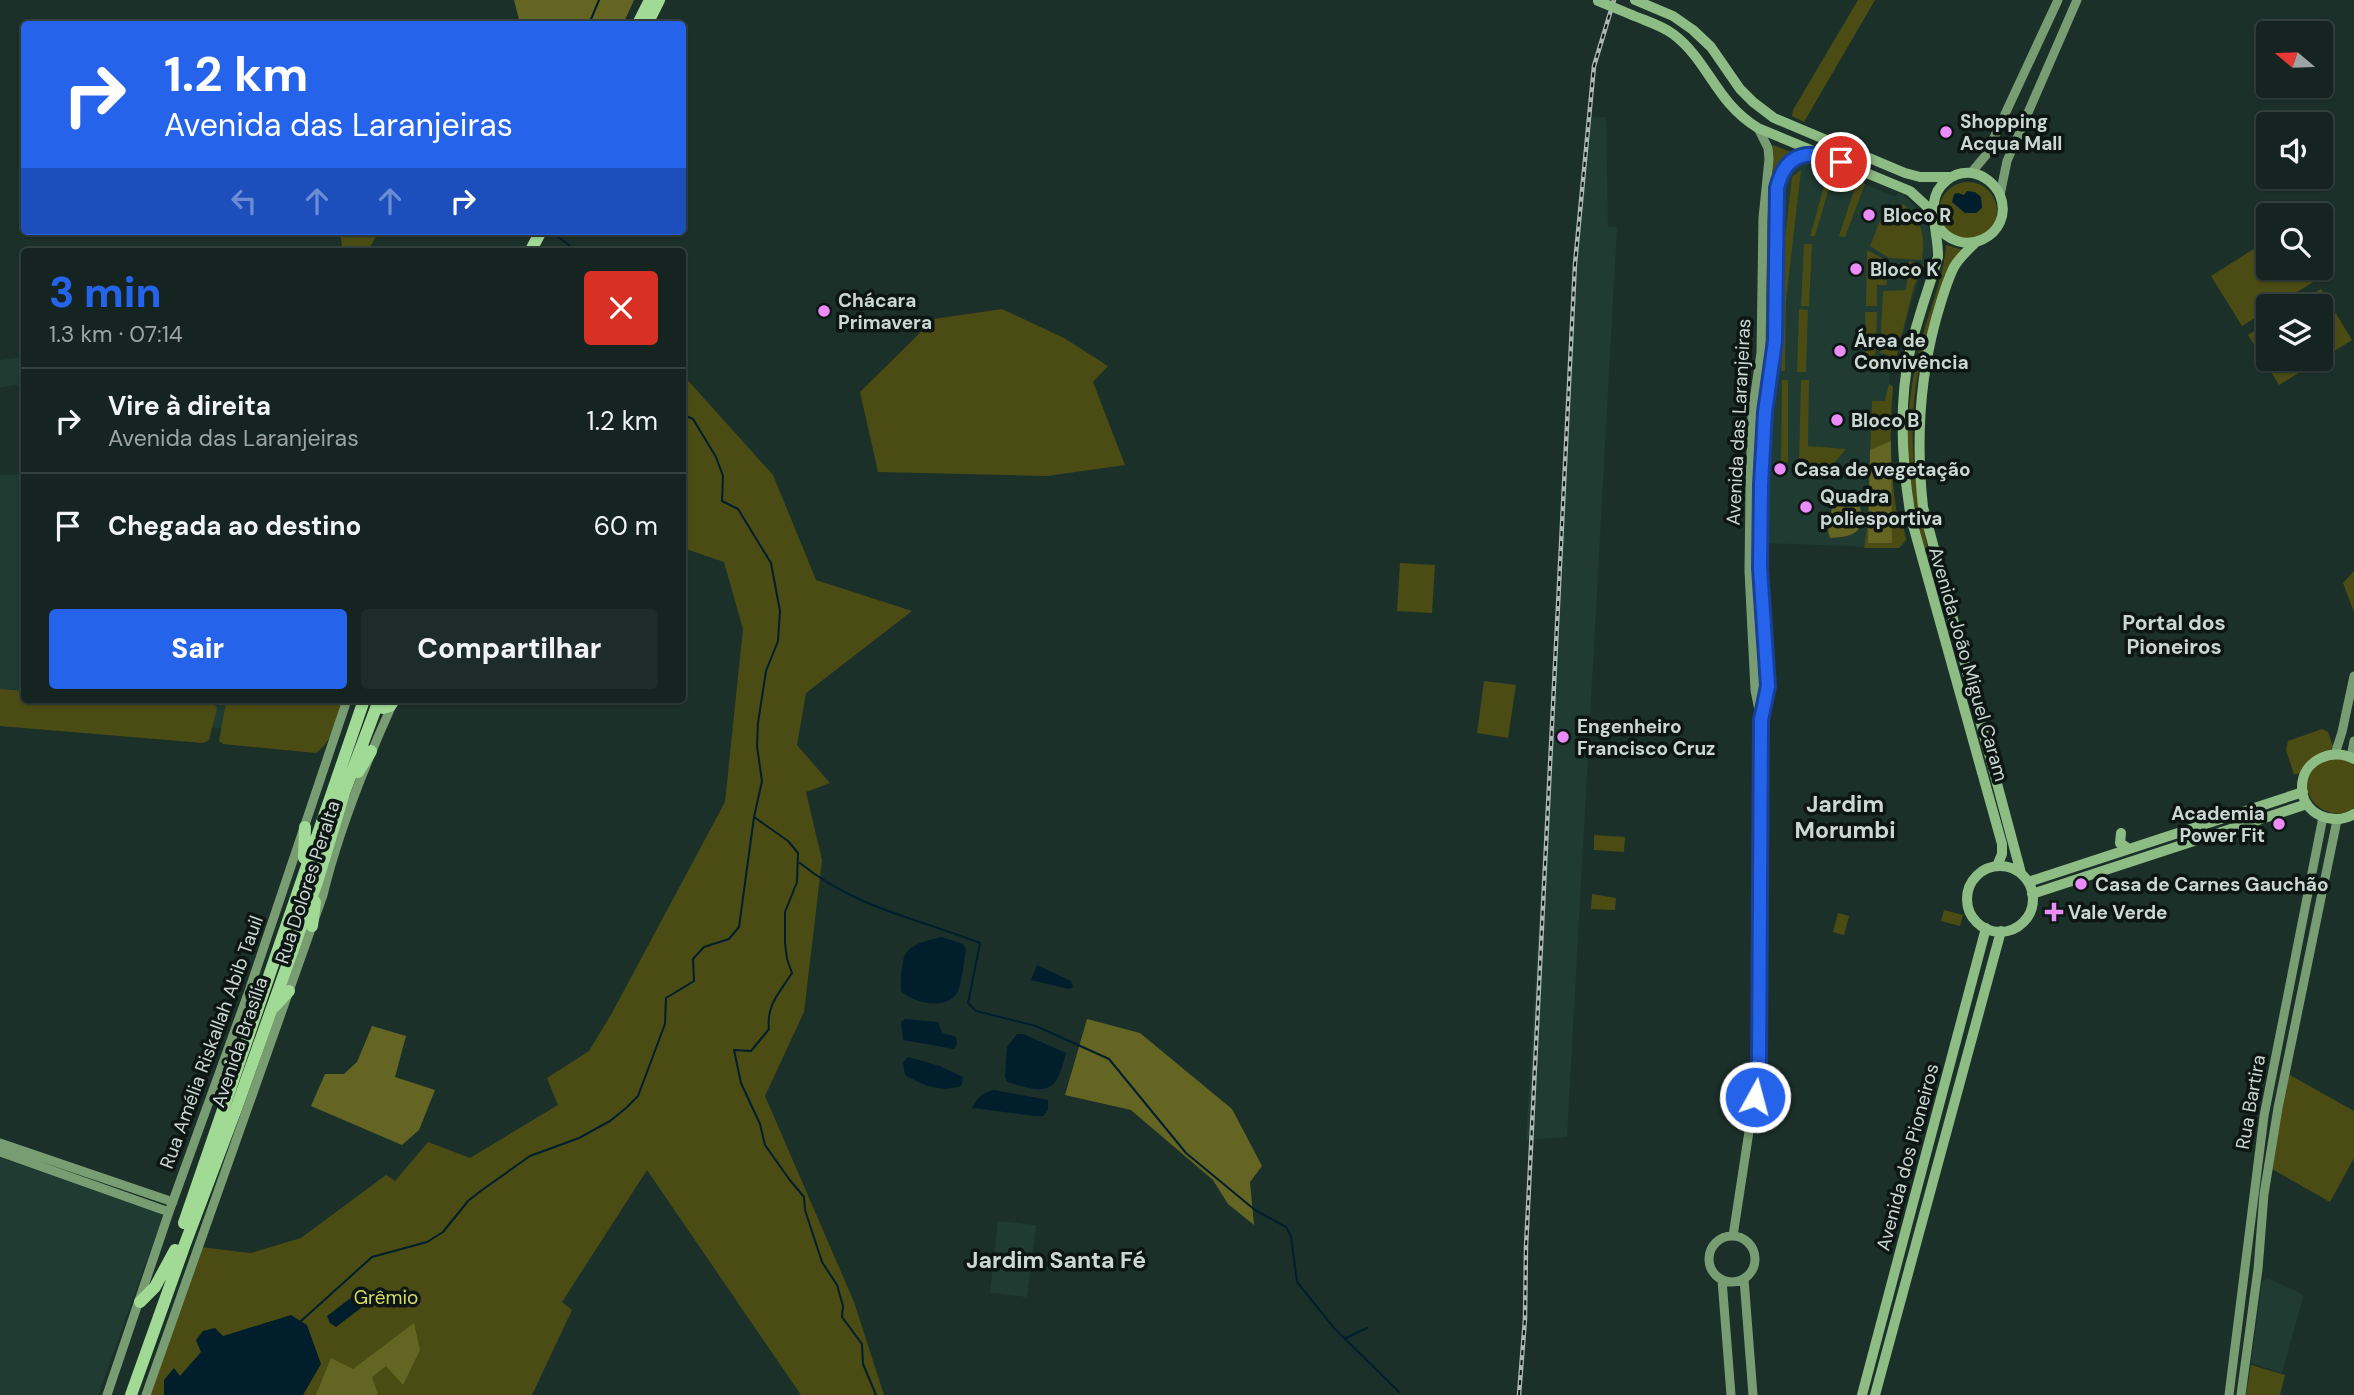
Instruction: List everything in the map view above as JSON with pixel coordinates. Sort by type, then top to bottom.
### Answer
[{"type":"highway","points":[[640,21],[656,1]]},
{"type":"highway","points":[[651,21],[656,1]]},
{"type":"highway","name":"Avenida Brasília","points":[[123,1395],[292,909],[312,821],[341,768],[362,703]]},
{"type":"highway","name":"Avenida Brasília","points":[[131,1395],[317,882],[344,793],[377,703]]},
{"type":"highway","points":[[344,793],[371,751]]},
{"type":"highway","points":[[312,821],[324,829],[321,865]]},
{"type":"highway","points":[[312,926],[317,882]]},
{"type":"highway","points":[[264,1026],[276,1003],[289,991]]},
{"type":"highway","points":[[139,1302],[155,1287],[175,1250]]},
{"type":"main road","points":[[1597,1],[1663,27],[1683,43],[1729,107],[1758,128],[1910,191],[1951,240],[1975,243],[1985,239],[1999,224],[2002,215],[2000,194],[1985,178],[1971,173],[1951,177],[1920,177],[1905,173],[1773,118],[1740,89],[1703,39],[1673,16],[1637,1]]},
{"type":"main road","points":[[1934,217],[1936,194],[1942,184],[1951,177]]},
{"type":"main road","name":"Avenida João Miguel Caram","points":[[1934,217],[1938,257],[1910,352],[1902,426],[1904,479],[1911,519],[2002,844],[2002,855],[1997,866]]},
{"type":"main road","name":"Avenida João Miguel Caram","points":[[1975,243],[1955,266],[1944,292],[1928,348],[1920,399],[1919,462],[1923,507],[2021,873]]},
{"type":"main road","points":[[2352,758],[2335,754],[2314,761],[2303,781],[2303,792],[2307,804],[2323,817],[2337,820],[2354,814]]},
{"type":"main road","points":[[2028,882],[2303,792]]},
{"type":"main road","points":[[2032,894],[2307,804]]},
{"type":"main road","points":[[2121,832],[2120,844],[2129,849]]},
{"type":"main road","points":[[1997,866],[2021,873],[2032,894],[2026,918],[2017,926],[2001,931],[1986,928],[1971,914],[1968,890],[1981,872],[1997,866]]},
{"type":"main road","name":"Avenida dos Pioneiros","points":[[1863,1395],[1986,928]]},
{"type":"main road","name":"Avenida dos Pioneiros","points":[[1875,1395],[2001,931]]},
{"type":"street","points":[[1971,173],[1986,155],[2058,0]]},
{"type":"street","points":[[2000,194],[2007,162],[2077,0]]},
{"type":"street","name":"Avenida das Laranjeiras","points":[[1758,128],[1768,148],[1769,159],[1763,218],[1761,354],[1752,413],[1749,571],[1755,690],[1761,720]]},
{"type":"street","name":"Avenida das Laranjeiras","points":[[1733,1236],[1759,1066],[1761,720],[1768,686],[1760,568],[1761,485],[1765,412],[1775,341],[1777,188],[1781,173],[1789,162],[1797,157],[1820,153]]},
{"type":"street","points":[[2335,754],[2354,676]]},
{"type":"street","name":"Rua Amélia Riskallah Abib Tauil","points":[[107,1395],[171,1207],[312,821],[346,703]]},
{"type":"street","name":"Rua Dolores Peralta","points":[[146,1395],[323,895],[340,832],[393,703]]},
{"type":"street","points":[[2352,758],[2354,741]]},
{"type":"street","name":"Rua Bartira","points":[[2229,1395],[2264,1116],[2323,817]]},
{"type":"street","name":"Rua Bartira","points":[[2241,1395],[2258,1269],[2264,1194],[2278,1108],[2337,820]]},
{"type":"street","points":[[0,1143],[7,1151],[171,1207]]},
{"type":"street","points":[[1733,1236],[1747,1241],[1755,1254],[1754,1268],[1744,1279],[1735,1282],[1722,1280],[1712,1270],[1710,1256],[1717,1243],[1723,1239],[1733,1236]]},
{"type":"street","points":[[1744,1279],[1753,1395]]},
{"type":"street","points":[[1722,1280],[1731,1395]]},
{"type":"shaded area","points":[[514,0],[634,0],[624,21],[519,21]]},
{"type":"shaded area","points":[[1606,117],[1608,226],[1617,227],[1567,1137],[1526,1140],[1586,118]]},
{"type":"shaded area","points":[[1805,163],[1828,169],[1896,197],[1898,193],[1903,195],[1921,211],[1931,234],[1930,261],[1926,273],[1918,282],[1910,308],[1897,357],[1900,358],[1898,370],[1889,372],[1889,383],[1893,387],[1890,436],[1894,497],[1898,520],[1902,520],[1906,538],[1905,544],[1899,548],[1765,543],[1777,361],[1783,178],[1795,167]]},
{"type":"shaded area","points":[[21,357],[21,384],[0,387],[0,360]]},
{"type":"shaded area","points":[[1891,441],[1892,543],[1868,543],[1870,450]]},
{"type":"shaded area","points":[[21,474],[21,703],[336,703],[322,740],[0,703],[0,475]]},
{"type":"shaded area","points":[[1834,495],[1843,495],[1844,507],[1860,507],[1861,523],[1851,535],[1830,538],[1828,531]]},
{"type":"shaded area","points":[[1087,1019],[1140,1033],[1232,1109],[1262,1166],[1250,1182],[1254,1225],[1228,1204],[1213,1180],[1131,1110],[1065,1095]]},
{"type":"shaded area","points":[[372,1026],[406,1036],[395,1077],[435,1090],[419,1130],[402,1145],[311,1106],[325,1074],[344,1074],[357,1062]]},
{"type":"shaded area","points":[[0,1158],[164,1213],[98,1395],[0,1395]]},
{"type":"shaded area","points":[[998,1221],[1036,1225],[1027,1297],[990,1293]]},
{"type":"shaded area","points":[[2267,1278],[2300,1293],[2303,1297],[2282,1373],[2251,1363],[2262,1282]]},
{"type":"shaded area","points":[[414,1323],[420,1350],[403,1385],[386,1366],[372,1377],[378,1395],[316,1395],[331,1358],[353,1369]]},
{"type":"green space","points":[[1858,0],[1875,0],[1804,122],[1792,116],[1793,110]]},
{"type":"green space","points":[[1773,145],[1791,152],[1776,173],[1773,192],[1771,342],[1758,562],[1753,564],[1754,413],[1768,176]]},
{"type":"green space","points":[[1801,170],[1786,301],[1785,371],[1781,371],[1785,238],[1792,177]]},
{"type":"green space","points":[[1828,172],[1833,174],[1815,236],[1810,236]]},
{"type":"green space","points":[[1857,181],[1865,184],[1845,237],[1839,236]]},
{"type":"green space","points":[[1968,182],[1979,184],[1992,195],[1997,211],[1995,222],[1984,235],[1968,240],[1957,238],[1944,227],[1939,211],[1941,200],[1952,187]]},
{"type":"green space","points":[[1903,204],[1919,223],[1923,244],[1922,260],[1889,258],[1870,246],[1886,205],[1899,208]]},
{"type":"green space","points":[[341,235],[377,235],[369,248],[342,248]]},
{"type":"green space","points":[[1804,244],[1812,244],[1809,306],[1801,306]]},
{"type":"green space","points":[[1946,245],[1963,250],[1927,340],[1915,392],[1913,418],[1915,471],[1928,549],[1925,550],[1911,499],[1908,417],[1916,364],[1940,280]]},
{"type":"green space","points":[[2256,248],[2256,280],[2315,281],[2294,294],[2256,294],[2256,317],[2242,326],[2211,276]]},
{"type":"green space","points":[[1867,250],[1886,260],[1887,285],[1877,285],[1877,306],[1866,306]]},
{"type":"green space","points":[[1909,261],[1925,265],[1914,286],[1894,366],[1887,366],[1886,354],[1880,353],[1883,291],[1906,290]]},
{"type":"green space","points":[[1002,309],[1064,338],[1108,366],[1093,382],[1125,465],[1047,476],[878,472],[860,392],[934,319]]},
{"type":"green space","points":[[1799,309],[1808,310],[1806,372],[1797,372]]},
{"type":"green space","points":[[2333,309],[2352,340],[2333,352]]},
{"type":"green space","points":[[1865,312],[1877,312],[1875,365],[1866,365]]},
{"type":"green space","points":[[2256,330],[2256,348],[2248,335]]},
{"type":"green space","points":[[2270,371],[2302,371],[2279,385]]},
{"type":"green space","name":"Grêmio","points":[[686,378],[773,475],[816,580],[912,611],[806,693],[797,745],[830,783],[806,792],[822,860],[804,1012],[765,1096],[854,1302],[884,1395],[801,1395],[647,1170],[562,1302],[572,1310],[532,1395],[149,1395],[200,1247],[251,1253],[301,1238],[386,1175],[395,1181],[428,1142],[470,1158],[558,1105],[547,1078],[589,1051],[725,802],[743,629],[724,562],[686,549]]},
{"type":"green space","points":[[1782,380],[1788,380],[1788,462],[1781,462]]},
{"type":"green space","points":[[1801,380],[1809,380],[1808,446],[1846,449],[1829,469],[1799,462]]},
{"type":"green space","points":[[1889,384],[1893,387],[1893,487],[1898,520],[1902,520],[1906,540],[1899,548],[1864,548],[1868,522],[1872,401],[1885,401]]},
{"type":"green space","points":[[1400,563],[1435,565],[1432,613],[1397,611]]},
{"type":"green space","points":[[2354,571],[2354,612],[2343,583]]},
{"type":"green space","points":[[1484,681],[1516,685],[1508,738],[1477,733]]},
{"type":"green space","points":[[0,689],[21,691],[21,703],[213,703],[217,708],[209,740],[203,743],[0,726]]},
{"type":"green space","points":[[226,703],[341,703],[330,736],[316,753],[223,744],[219,741]]},
{"type":"green space","points":[[2322,729],[2328,732],[2333,746],[2330,751],[2300,774],[2294,774],[2286,750],[2288,741]]},
{"type":"green space","points":[[2329,756],[2354,761],[2354,809],[2343,813],[2322,809],[2309,795],[2309,775],[2316,765]]},
{"type":"green space","points":[[1594,835],[1625,837],[1624,852],[1594,850]]},
{"type":"green space","points":[[1592,894],[1616,898],[1615,910],[1591,909]]},
{"type":"green space","points":[[1944,910],[1963,915],[1960,926],[1941,921]]},
{"type":"green space","points":[[1838,913],[1849,916],[1844,935],[1833,932]]},
{"type":"green space","points":[[2288,1074],[2354,1111],[2354,1158],[2330,1202],[2272,1169]]},
{"type":"green space","points":[[2251,1365],[2285,1375],[2280,1395],[2246,1395]]},
{"type":"water","points":[[1967,191],[1975,192],[1981,197],[1982,208],[1976,213],[1965,213],[1952,202],[1954,194],[1964,195]]},
{"type":"water","points":[[942,937],[963,944],[966,949],[959,989],[952,999],[945,1002],[921,1002],[901,991],[904,959],[912,947]]},
{"type":"water","points":[[1037,965],[1071,981],[1073,987],[1069,989],[1031,980]]},
{"type":"water","points":[[905,1019],[938,1022],[942,1033],[956,1037],[957,1044],[954,1049],[903,1040],[901,1022]]},
{"type":"water","points":[[1017,1034],[1023,1034],[1066,1053],[1058,1077],[1047,1088],[1031,1088],[1007,1082],[1007,1047]]},
{"type":"water","points":[[908,1057],[940,1066],[963,1077],[961,1086],[938,1088],[905,1075],[903,1063]]},
{"type":"water","points":[[994,1090],[1048,1100],[1048,1110],[1043,1116],[1035,1116],[972,1108],[981,1096]]},
{"type":"water","points":[[352,1297],[361,1308],[336,1327],[330,1323],[327,1316]]},
{"type":"water","points":[[291,1315],[307,1325],[321,1364],[303,1395],[164,1395],[164,1380],[174,1368],[180,1376],[201,1352],[196,1340],[203,1331],[215,1328],[223,1336]]},
{"type":"waterway","points":[[590,21],[599,0]]},
{"type":"waterway","points":[[555,235],[572,248]]},
{"type":"waterway","points":[[686,416],[693,419],[716,457],[723,476],[722,501],[738,509],[771,563],[780,611],[778,641],[766,671],[758,723],[757,746],[762,781],[754,817],[788,841],[798,853],[797,882],[785,912],[785,943],[792,973],[772,1006],[769,1029],[751,1051],[734,1050],[741,1083],[760,1124],[765,1145],[804,1197],[805,1210],[822,1262],[837,1285],[843,1306],[842,1317],[862,1344],[863,1364],[876,1395]]},
{"type":"waterway","points":[[300,1322],[372,1257],[427,1242],[443,1232],[468,1201],[530,1156],[579,1138],[610,1121],[638,1096],[665,1024],[666,998],[694,981],[693,959],[704,947],[729,939],[739,927],[754,817]]},
{"type":"waterway","points":[[800,863],[842,891],[864,901],[980,943],[968,1003],[976,1011],[1036,1026],[1109,1059],[1186,1153],[1255,1210],[1286,1227],[1291,1236],[1297,1282],[1334,1328],[1399,1392]]},
{"type":"waterway","points":[[1346,1338],[1367,1328]]},
{"type":"railway","points":[[1519,1395],[1525,1319],[1526,1247],[1575,264],[1594,66],[1614,0]]},
{"type":"place","name":"Shopping Acqua Mall","points":[[1946,132]]},
{"type":"place","name":"Bloco R","points":[[1869,215]]},
{"type":"place","name":"Bloco K","points":[[1856,269]]},
{"type":"place","name":"Chácara Primavera","points":[[824,311]]},
{"type":"place","name":"Área de Convivência","points":[[1840,351]]},
{"type":"place","name":"Bloco B","points":[[1837,420]]},
{"type":"place","name":"Casa de vegetação","points":[[1780,469]]},
{"type":"place","name":"Quadra poliesportiva","points":[[1806,507]]},
{"type":"place","name":"Engenheiro Francisco Cruz","points":[[1563,737]]},
{"type":"place","name":"Academia Power Fit","points":[[2279,824]]},
{"type":"place","name":"Casa de Carnes Gauchão","points":[[2081,884]]},
{"type":"place","name":"Vale Verde","points":[[2054,912]]},
{"type":"district","name":"Portal dos Pioneiros","points":[[2174,635]]},
{"type":"district","name":"Jardim Morumbi","points":[[1845,817]]},
{"type":"district","name":"Jardim Santa Fé","points":[[1056,1260]]},
{"type":"route","points":[[1755,1097],[1759,1066],[1761,720],[1768,686],[1760,568],[1761,485],[1765,412],[1775,341],[1777,188],[1781,173],[1789,162],[1797,157],[1820,153],[1841,162]]}]
